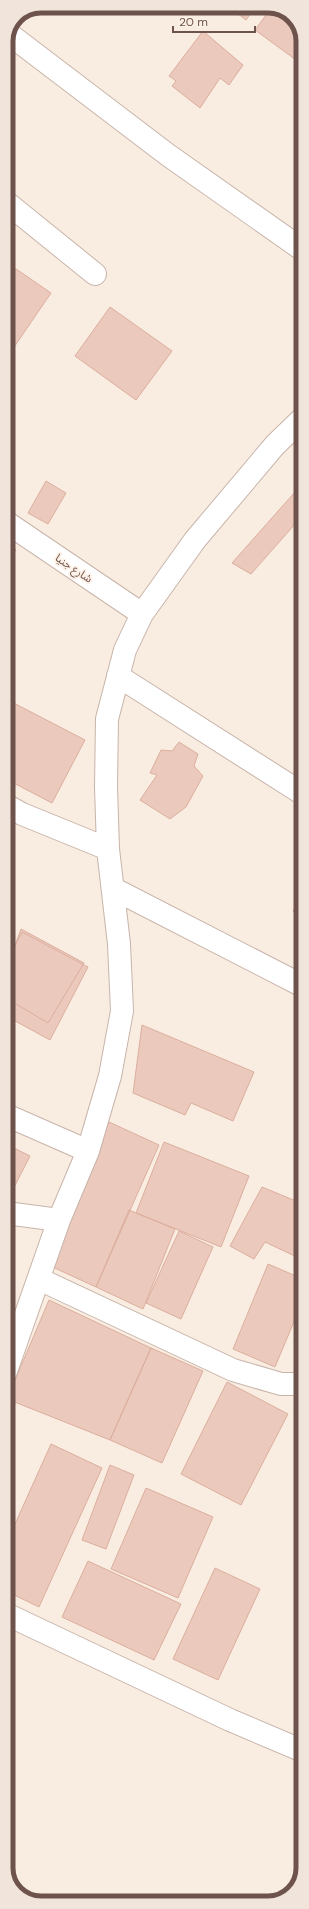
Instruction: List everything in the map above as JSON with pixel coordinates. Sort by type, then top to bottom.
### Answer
[{"type":"street","points":[[14,38],[168,155],[296,245]]},
{"type":"street","points":[[13,208],[95,274]]},
{"type":"street","points":[[13,1351],[60,1220],[88,1150],[110,1076],[122,1011],[120,944],[108,849],[107,719],[125,650],[142,614],[195,540],[275,445],[296,425]]},
{"type":"street","name":"شارع جنيا","points":[[13,527],[142,614]]},
{"type":"street","points":[[118,676],[296,790]]},
{"type":"street","points":[[13,809],[108,849]]},
{"type":"street","points":[[114,889],[296,982]]},
{"type":"street","points":[[13,1118],[88,1150]]},
{"type":"street","points":[[13,1214],[60,1220]]},
{"type":"street","points":[[39,1279],[233,1370],[281,1384],[296,1384]]},
{"type":"street","points":[[13,1617],[230,1720],[296,1748]]},
{"type":"building","points":[[237,13],[251,13],[246,20]]},
{"type":"building","points":[[262,13],[275,14],[288,21],[296,38],[296,60],[255,30],[266,15]]},
{"type":"building","points":[[203,31],[243,65],[229,85],[220,78],[200,108],[172,86],[176,81],[169,76]]},
{"type":"building","points":[[13,267],[51,293],[13,349]]},
{"type":"building","points":[[110,307],[172,351],[136,400],[75,356]]},
{"type":"building","points":[[46,481],[66,493],[48,524],[28,513]]},
{"type":"building","points":[[296,491],[296,523],[251,574],[232,563]]},
{"type":"building","points":[[13,703],[85,740],[52,803],[13,783]]},
{"type":"building","points":[[179,742],[198,754],[194,766],[203,776],[186,807],[170,819],[140,800],[157,775],[150,773],[161,750],[172,751]]},
{"type":"building","points":[[296,906],[296,913],[293,911]]},
{"type":"building","points":[[21,929],[84,963],[48,1023],[13,1002],[13,951]]},
{"type":"building","points":[[22,932],[88,967],[50,1040],[13,1020],[13,949]]},
{"type":"building","points":[[142,1025],[254,1072],[233,1121],[191,1103],[185,1115],[133,1093]]},
{"type":"building","points":[[109,1122],[159,1145],[96,1287],[46,1264]]},
{"type":"building","points":[[164,1142],[249,1176],[221,1247],[136,1213]]},
{"type":"building","points":[[13,1148],[30,1156],[13,1189]]},
{"type":"building","points":[[262,1187],[296,1201],[296,1257],[265,1242],[254,1259],[230,1246]]},
{"type":"building","points":[[129,1210],[175,1229],[143,1309],[96,1287]]},
{"type":"building","points":[[179,1231],[213,1247],[181,1319],[146,1303]]},
{"type":"building","points":[[268,1264],[296,1276],[296,1317],[275,1367],[233,1349]]},
{"type":"building","points":[[49,1300],[151,1348],[110,1440],[13,1401],[13,1385]]},
{"type":"building","points":[[151,1348],[203,1371],[162,1463],[110,1440]]},
{"type":"building","points":[[227,1382],[288,1414],[241,1505],[181,1474]]},
{"type":"building","points":[[51,1444],[102,1468],[39,1607],[13,1594],[13,1528]]},
{"type":"building","points":[[110,1465],[134,1475],[106,1549],[82,1540]]},
{"type":"building","points":[[146,1488],[213,1517],[178,1598],[111,1569]]},
{"type":"building","points":[[88,1561],[181,1604],[154,1660],[62,1617]]},
{"type":"building","points":[[215,1568],[260,1589],[218,1680],[173,1659]]}]
